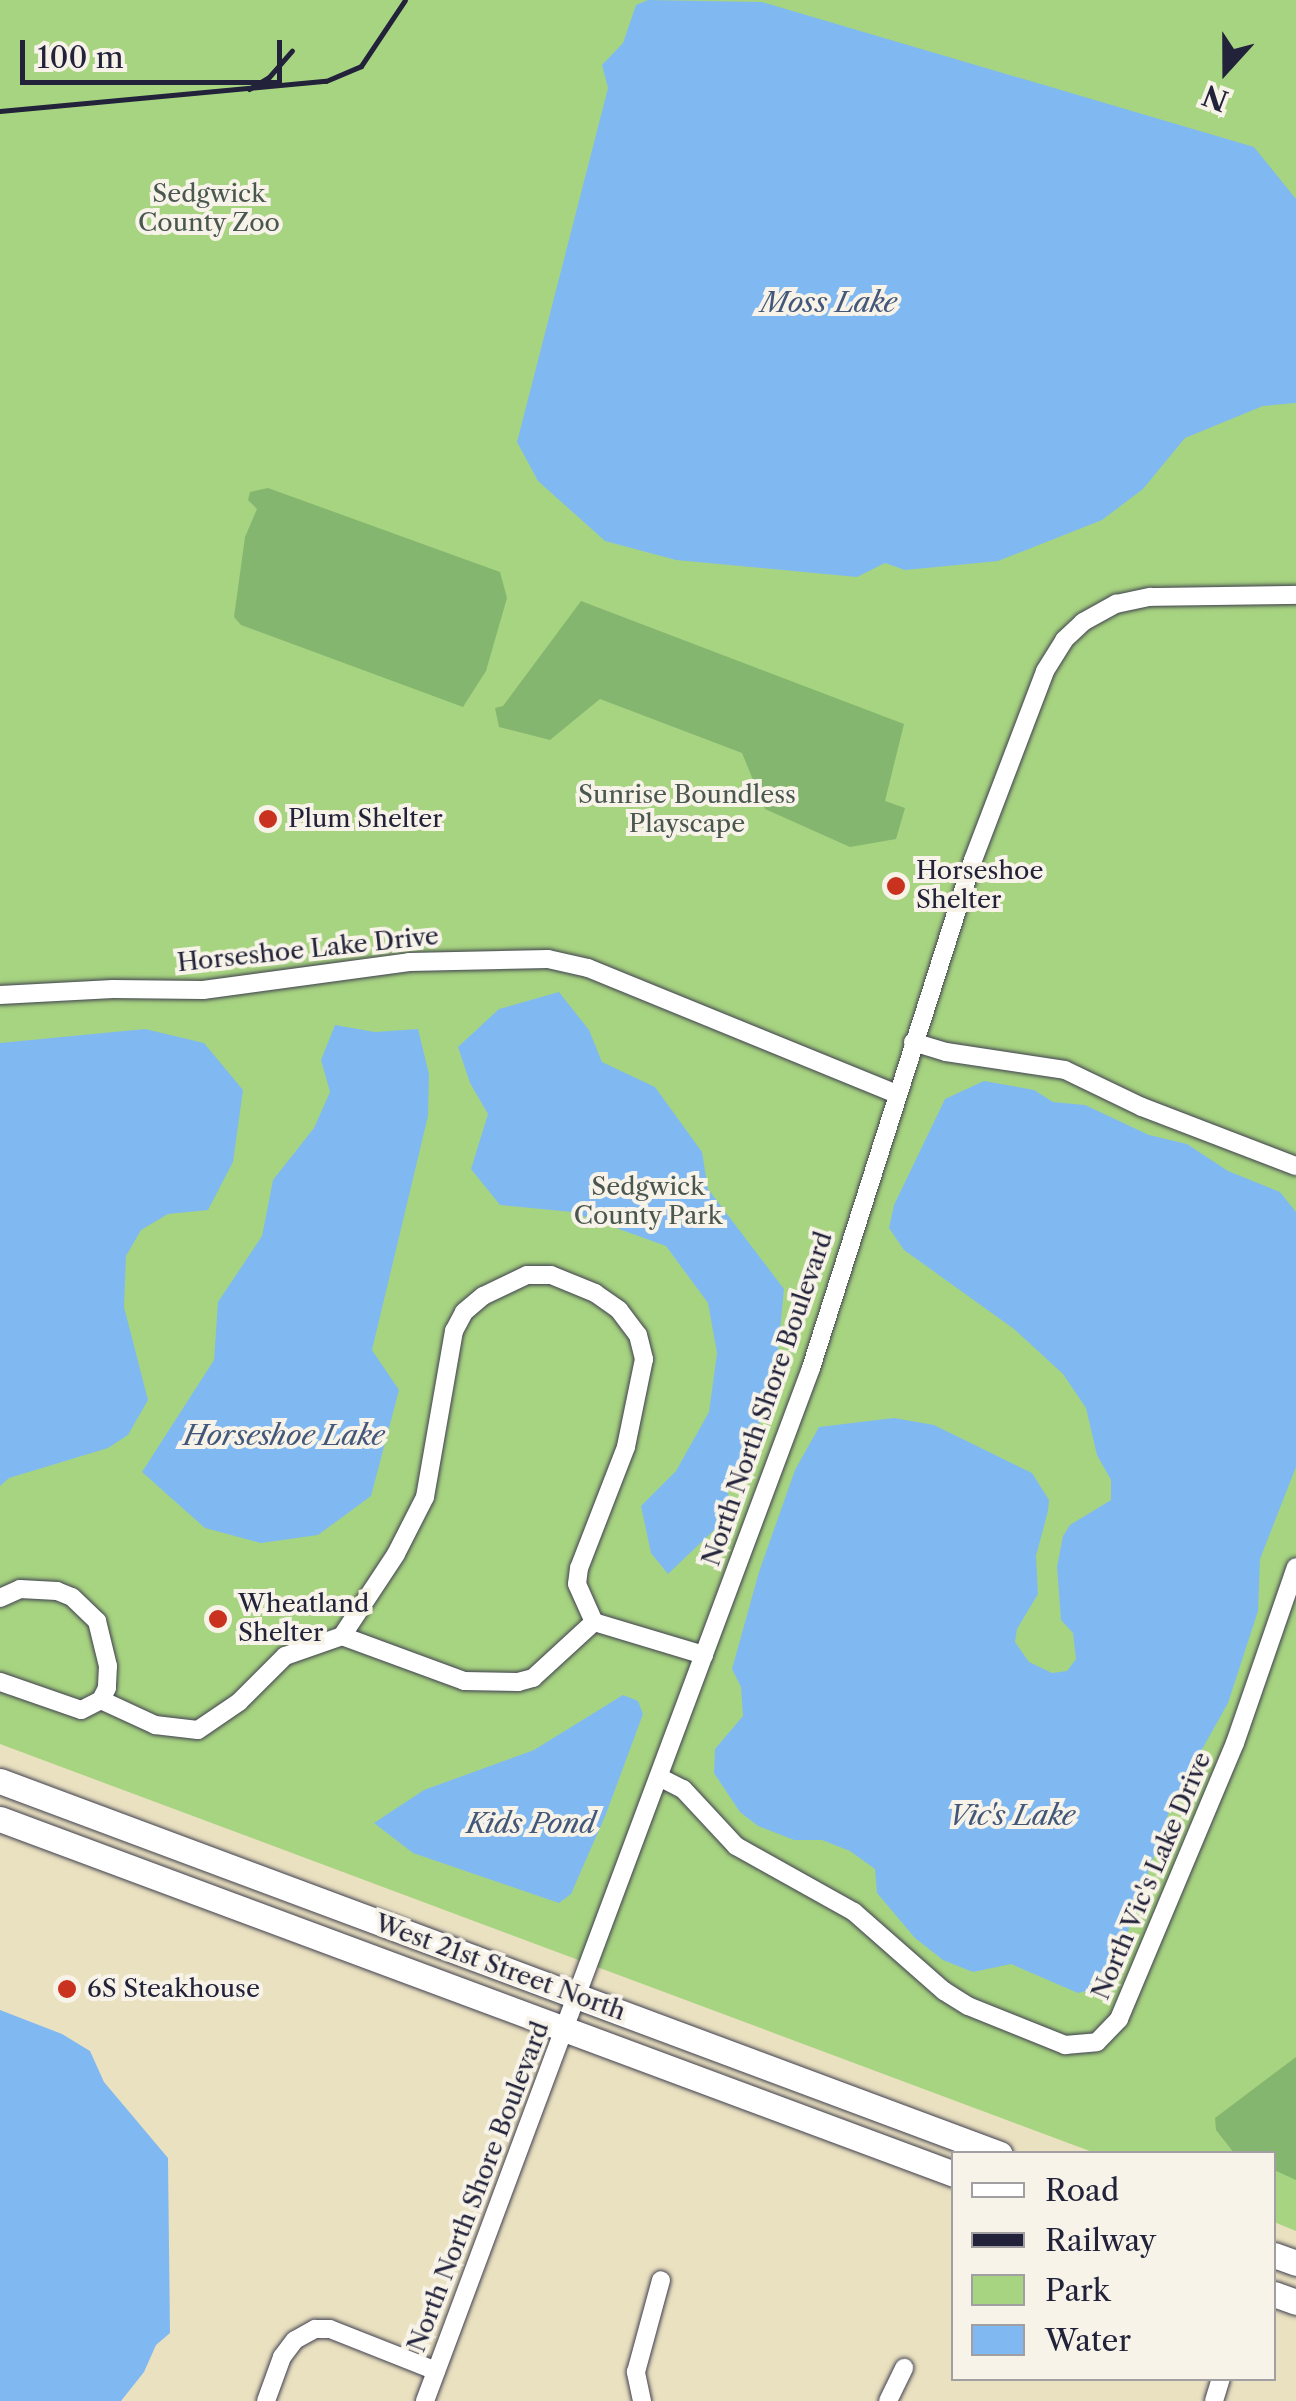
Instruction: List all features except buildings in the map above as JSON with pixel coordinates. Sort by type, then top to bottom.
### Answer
[{"type":"main road","name":"West 21st Street North","points":[[0,1781],[992,2151]]},
{"type":"main road","name":"West 21st Street North","points":[[0,1820],[951,2173]]},
{"type":"street","name":"North North Shore Boulevard","points":[[425,2401],[811,1368],[973,860],[1045,672],[1064,640],[1099,612],[1132,600],[1296,595]]},
{"type":"street","name":"Horseshoe Lake Drive","points":[[0,996],[112,989],[203,990],[408,962],[548,959],[605,975],[896,1094]]},
{"type":"street","points":[[913,1042],[946,1052],[1065,1070],[1142,1107],[1296,1166]]},
{"type":"street","points":[[101,1700],[155,1724],[198,1730],[239,1702],[285,1656],[342,1636],[396,1554],[425,1496],[454,1331],[464,1312],[482,1296],[527,1275],[551,1275],[595,1293],[619,1310],[638,1335],[644,1358],[626,1447],[579,1568],[577,1584],[594,1622],[704,1655]]},
{"type":"street","name":"North Vic's Lake Drive","points":[[658,1777],[683,1789],[736,1846],[854,1912],[944,1991],[968,2006],[1064,2045],[1096,2042],[1119,2019],[1235,1743],[1296,1567]]},
{"type":"street","points":[[0,1598],[20,1589],[57,1591],[85,1606],[103,1637],[108,1677],[101,1700],[81,1710],[0,1682]]},
{"type":"street","points":[[342,1636],[464,1681],[518,1682],[533,1678],[594,1622]]},
{"type":"street","points":[[642,2401],[636,2372],[661,2280]]},
{"type":"street","points":[[266,2401],[282,2358],[295,2340],[315,2328],[330,2329],[436,2371]]},
{"type":"street","points":[[888,2401],[904,2368]]},
{"type":"green space","name":"Sedgwick County Park","points":[[0,0],[1296,0],[1296,2231],[1276,2223],[1276,2151],[1090,2151],[0,1744]]},
{"type":"green space","points":[[268,488],[500,572],[507,598],[486,671],[463,707],[241,625],[234,617],[245,537],[257,509],[248,500],[250,492]]},
{"type":"green space","points":[[581,601],[904,724],[885,801],[905,808],[896,839],[850,847],[765,809],[742,753],[600,699],[550,740],[499,727],[495,708],[503,706]]},
{"type":"green space","points":[[1296,2057],[1296,2180],[1276,2171],[1276,2151],[1232,2151],[1216,2130],[1215,2118]]},
{"type":"water","name":"Moss Lake","points":[[648,0],[762,2],[1254,147],[1296,199],[1296,403],[1263,406],[1185,438],[1143,489],[1102,520],[998,561],[905,570],[885,563],[857,577],[676,560],[605,541],[538,481],[517,442],[608,88],[602,65],[623,43],[636,5]]},
{"type":"water","points":[[559,992],[589,1030],[602,1062],[655,1087],[702,1152],[708,1189],[784,1289],[777,1363],[750,1456],[725,1481],[733,1512],[668,1574],[651,1553],[641,1506],[676,1471],[709,1412],[717,1353],[708,1303],[666,1246],[572,1212],[500,1205],[471,1169],[488,1114],[470,1083],[458,1047],[499,1009]]},
{"type":"water","name":"Horseshoe Lake","points":[[335,1025],[375,1032],[418,1029],[429,1074],[428,1116],[372,1350],[399,1390],[371,1496],[318,1535],[261,1543],[205,1528],[142,1472],[214,1360],[218,1302],[262,1236],[273,1180],[314,1128],[330,1092],[321,1060]]},
{"type":"water","name":"Horseshoe Lake","points":[[145,1029],[204,1043],[243,1090],[233,1162],[208,1210],[168,1214],[141,1230],[126,1256],[124,1307],[148,1400],[128,1435],[108,1448],[9,1478],[0,1486],[0,1043]]},
{"type":"water","name":"Vic's Lake","points":[[984,1081],[1034,1090],[1053,1102],[1085,1105],[1149,1135],[1187,1144],[1228,1171],[1280,1192],[1296,1212],[1296,1467],[1260,1559],[1258,1611],[1228,1703],[1172,1803],[1120,1955],[1098,1988],[1078,1993],[1011,1964],[973,1972],[943,1960],[915,1938],[877,1893],[875,1869],[850,1851],[822,1840],[794,1840],[758,1826],[740,1812],[714,1773],[715,1749],[743,1716],[741,1687],[732,1669],[759,1572],[795,1470],[819,1427],[894,1418],[934,1425],[1032,1473],[1049,1500],[1048,1511],[1036,1556],[1038,1594],[1017,1629],[1015,1642],[1029,1662],[1052,1673],[1067,1671],[1076,1659],[1073,1633],[1061,1620],[1057,1567],[1063,1536],[1070,1525],[1111,1500],[1111,1480],[1097,1455],[1086,1408],[1063,1374],[1014,1329],[904,1250],[889,1228],[894,1205],[945,1099]]},
{"type":"water","name":"Kids Pond","points":[[623,1695],[638,1701],[643,1714],[571,1894],[559,1903],[413,1853],[374,1823],[424,1790],[534,1750]]},
{"type":"water","points":[[0,2010],[62,2034],[90,2051],[104,2082],[168,2158],[170,2333],[156,2345],[144,2372],[121,2401],[0,2401]]},
{"type":"railway","points":[[0,111],[326,81],[361,66],[405,0]]},
{"type":"railway","points":[[249,89],[269,77],[292,51]]},
{"type":"place","name":"Plum Shelter","points":[[268,819]]},
{"type":"place","name":"Horseshoe Shelter","points":[[896,886]]},
{"type":"place","name":"Wheatland Shelter","points":[[218,1619]]},
{"type":"place","name":"6S Steakhouse","points":[[67,1989]]},
{"type":"park label","name":"Sedgwick County Zoo","points":[[209,210]]},
{"type":"park label","name":"Sunrise Boundless Playscape","points":[[687,810]]}]
